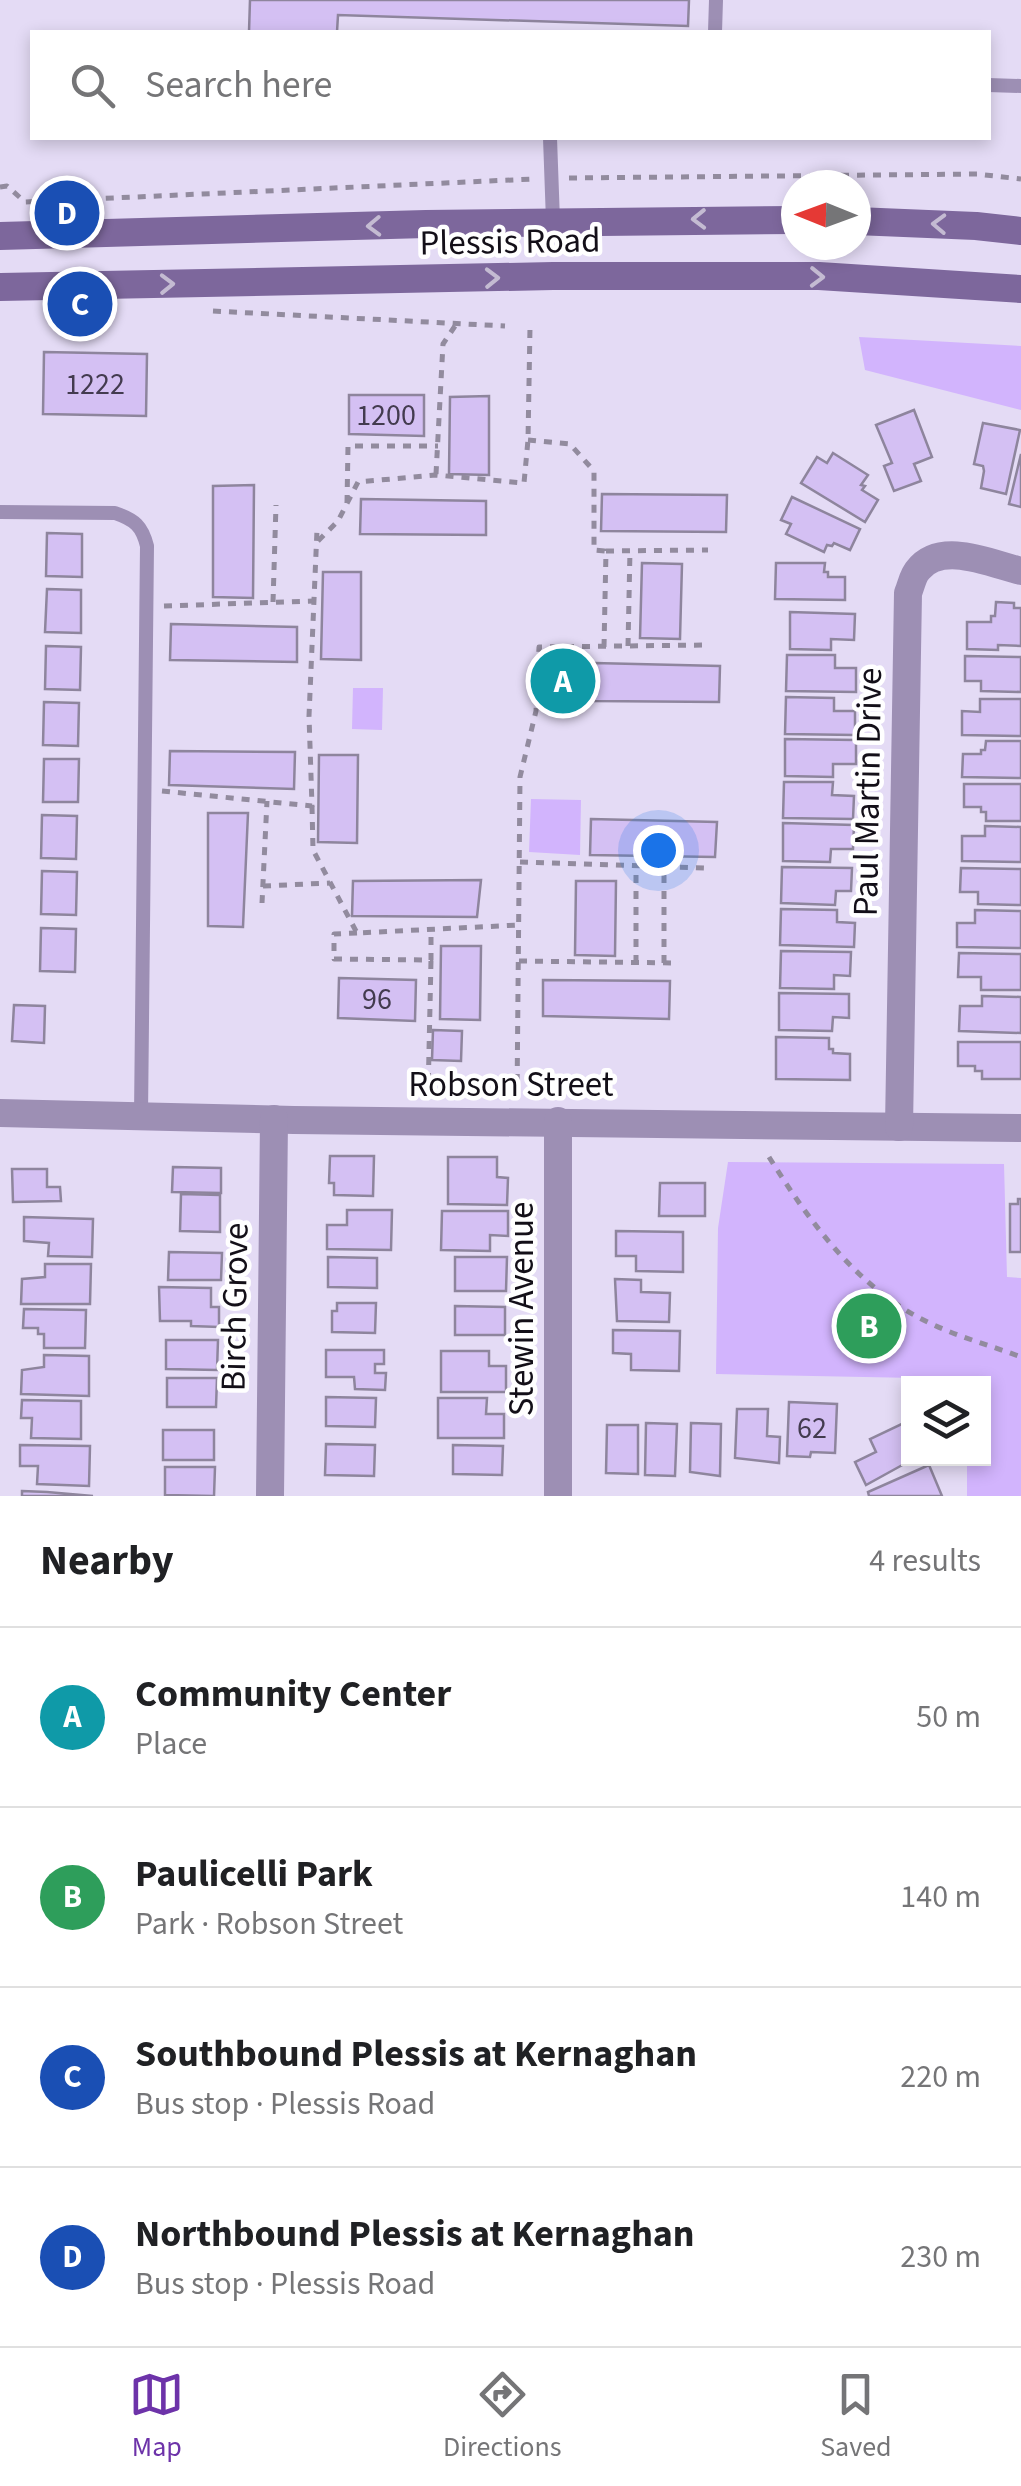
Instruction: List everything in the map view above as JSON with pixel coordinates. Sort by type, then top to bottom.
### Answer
[{"type":"main road","name":"Plessis Road","points":[[0,236],[553,221],[781,220]]},
{"type":"main road","points":[[871,222],[1021,231]]},
{"type":"main road","name":"Plessis Road","points":[[0,287],[553,276],[819,276],[1021,289]]},
{"type":"street","name":"Paul Martin Drive","points":[[899,1127],[908,593],[918,570],[934,558],[956,555],[1021,571]]},
{"type":"street","name":"Robson Street","points":[[0,1113],[1021,1128]]},
{"type":"street","name":"Birch Grove","points":[[270,1496],[274,1119]]},
{"type":"street","name":"Stewin Avenue","points":[[558,1121],[558,1496]]},
{"type":"lane","points":[[715,30],[716,0]]},
{"type":"lane","points":[[991,85],[1021,86]]},
{"type":"lane","points":[[550,140],[553,221]]},
{"type":"lane","points":[[0,512],[115,513],[142,528],[147,546],[141,1116]]},
{"type":"path","points":[[0,187],[7,186],[25,202],[550,179],[977,174],[1021,179]]},
{"type":"path","points":[[196,310],[505,326]]},
{"type":"path","points":[[436,475],[444,344],[455,326]]},
{"type":"path","points":[[316,543],[338,520],[358,482],[436,475],[524,483],[530,326]]},
{"type":"path","points":[[528,440],[570,444],[594,471],[594,550],[708,550]]},
{"type":"path","points":[[346,505],[348,446],[438,446]]},
{"type":"path","points":[[273,602],[276,505]]},
{"type":"path","points":[[317,530],[309,716],[313,850],[357,933]]},
{"type":"path","points":[[604,647],[606,550]]},
{"type":"path","points":[[628,646],[630,550]]},
{"type":"path","points":[[146,606],[313,601]]},
{"type":"path","points":[[517,1121],[520,777],[536,711],[539,646],[705,646]]},
{"type":"path","points":[[144,789],[312,806]]},
{"type":"path","points":[[262,904],[266,802]]},
{"type":"path","points":[[520,862],[706,868]]},
{"type":"path","points":[[636,866],[636,963]]},
{"type":"path","points":[[664,867],[664,963]]},
{"type":"path","points":[[263,886],[331,883]]},
{"type":"path","points":[[431,960],[334,959],[334,934],[519,924]]},
{"type":"path","points":[[428,1121],[431,929]]},
{"type":"path","points":[[519,961],[679,963]]},
{"type":"path","points":[[769,1157],[795,1199],[844,1260],[872,1286],[936,1326],[1021,1357]]},
{"type":"shaded area","points":[[859,337],[1021,346],[1021,410],[865,370]]},
{"type":"shaded area","points":[[353,688],[383,688],[382,730],[352,729]]},
{"type":"shaded area","points":[[531,799],[581,800],[580,855],[529,852]]},
{"type":"shaded area","points":[[728,1162],[1004,1164],[1007,1277],[1021,1278],[1021,1496],[967,1496],[967,1466],[991,1466],[991,1376],[716,1374],[718,1228]]},
{"type":"building","points":[[250,0],[689,0],[688,26],[338,15],[337,30],[249,30]]},
{"type":"building","points":[[44,352],[147,354],[146,416],[43,414]]},
{"type":"building","points":[[349,395],[424,395],[424,436],[349,434]]},
{"type":"building","points":[[489,396],[489,475],[449,474],[450,397]]},
{"type":"building","points":[[914,410],[932,457],[914,464],[921,481],[894,491],[884,466],[892,463],[876,425]]},
{"type":"building","points":[[983,423],[1020,430],[1006,494],[981,488],[983,466],[974,464]]},
{"type":"building","points":[[833,453],[868,475],[862,490],[878,500],[865,522],[801,483],[817,457],[827,463]]},
{"type":"building","points":[[1021,454],[1021,507],[1009,504]]},
{"type":"building","points":[[254,485],[253,598],[213,597],[213,486]]},
{"type":"building","points":[[602,494],[727,495],[726,532],[601,531]]},
{"type":"building","points":[[792,497],[860,529],[850,550],[834,543],[827,545],[824,552],[786,534],[791,524],[781,520]]},
{"type":"building","points":[[361,499],[486,501],[486,535],[360,534]]},
{"type":"building","points":[[47,533],[82,534],[82,577],[46,576]]},
{"type":"building","points":[[642,563],[682,564],[680,639],[640,638]]},
{"type":"building","points":[[776,563],[825,563],[828,577],[845,577],[845,600],[775,599]]},
{"type":"building","points":[[323,572],[361,572],[361,660],[321,659]]},
{"type":"building","points":[[47,589],[81,590],[81,633],[45,632]]},
{"type":"building","points":[[996,602],[1014,603],[1014,608],[1021,608],[1021,646],[967,649],[967,622],[991,622]]},
{"type":"building","points":[[790,612],[855,614],[854,640],[831,639],[831,650],[790,649]]},
{"type":"building","points":[[171,624],[297,627],[297,662],[170,660]]},
{"type":"building","points":[[46,646],[81,647],[80,690],[45,689]]},
{"type":"building","points":[[542,653],[583,653],[583,708],[542,708]]},
{"type":"building","points":[[787,655],[835,655],[835,668],[856,668],[856,692],[786,691]]},
{"type":"building","points":[[965,656],[1021,657],[1021,692],[981,691],[981,681],[965,681]]},
{"type":"building","points":[[594,663],[720,666],[719,702],[593,701]]},
{"type":"building","points":[[786,697],[834,698],[834,711],[855,711],[855,735],[785,734]]},
{"type":"building","points":[[980,699],[1021,699],[1021,736],[962,735],[962,711],[980,712]]},
{"type":"building","points":[[44,702],[79,703],[78,746],[43,745]]},
{"type":"building","points":[[785,739],[856,740],[856,764],[833,764],[833,777],[785,776]]},
{"type":"building","points":[[986,741],[1021,741],[1021,778],[962,777],[963,754],[981,754]]},
{"type":"building","points":[[170,751],[295,752],[294,789],[169,785]]},
{"type":"building","points":[[319,755],[358,755],[357,843],[318,842]]},
{"type":"building","points":[[44,759],[79,759],[78,802],[43,802]]},
{"type":"building","points":[[784,782],[833,782],[832,795],[854,796],[853,819],[783,818]]},
{"type":"building","points":[[964,784],[1021,784],[1021,821],[986,821],[986,812],[981,812],[981,807],[964,807]]},
{"type":"building","points":[[208,813],[248,813],[243,927],[208,926]]},
{"type":"building","points":[[42,815],[77,816],[76,859],[41,858]]},
{"type":"building","points":[[591,819],[717,822],[715,857],[590,855]]},
{"type":"building","points":[[783,823],[854,825],[853,849],[831,849],[830,862],[783,861]]},
{"type":"building","points":[[985,826],[1021,827],[1021,862],[962,861],[962,836],[985,836]]},
{"type":"building","points":[[782,867],[852,868],[851,891],[836,891],[835,905],[781,903]]},
{"type":"building","points":[[961,868],[1021,869],[1021,905],[978,904],[978,892],[960,892]]},
{"type":"building","points":[[42,871],[77,872],[76,915],[41,914]]},
{"type":"building","points":[[481,880],[477,917],[352,916],[353,881]]},
{"type":"building","points":[[576,881],[616,881],[615,956],[575,955]]},
{"type":"building","points":[[781,909],[837,910],[837,922],[855,923],[854,947],[780,945]]},
{"type":"building","points":[[975,910],[1021,911],[1021,948],[957,947],[957,923],[975,923]]},
{"type":"building","points":[[41,928],[76,929],[75,972],[40,971]]},
{"type":"building","points":[[441,946],[481,946],[480,1020],[440,1019]]},
{"type":"building","points":[[781,951],[851,952],[850,976],[834,975],[834,989],[780,988]]},
{"type":"building","points":[[959,953],[1021,954],[1021,990],[981,990],[981,977],[958,977]]},
{"type":"building","points":[[339,978],[416,980],[415,1021],[338,1018]]},
{"type":"building","points":[[543,980],[670,981],[669,1019],[543,1016]]},
{"type":"building","points":[[779,993],[849,994],[849,1018],[833,1017],[832,1031],[779,1030]]},
{"type":"building","points":[[982,996],[1021,997],[1021,1033],[959,1031],[960,1006],[982,1006]]},
{"type":"building","points":[[14,1005],[45,1006],[44,1043],[12,1041]]},
{"type":"building","points":[[433,1030],[462,1031],[461,1061],[432,1060]]},
{"type":"building","points":[[776,1037],[829,1038],[833,1053],[850,1054],[850,1080],[776,1079]]},
{"type":"building","points":[[958,1042],[1021,1042],[1021,1079],[982,1079],[982,1071],[975,1071],[975,1066],[958,1066]]},
{"type":"building","points":[[330,1156],[374,1156],[373,1196],[334,1195],[334,1183],[329,1183]]},
{"type":"building","points":[[448,1157],[497,1157],[497,1177],[508,1178],[507,1205],[448,1204]]},
{"type":"building","points":[[173,1167],[221,1168],[221,1193],[172,1192]]},
{"type":"building","points":[[12,1169],[47,1169],[47,1187],[60,1187],[61,1201],[13,1202]]},
{"type":"building","points":[[660,1183],[705,1183],[705,1216],[659,1216]]},
{"type":"building","points":[[181,1194],[220,1195],[220,1232],[180,1231]]},
{"type":"building","points":[[1018,1199],[1021,1252],[1010,1252],[1010,1204],[1018,1204]]},
{"type":"building","points":[[347,1210],[392,1210],[391,1250],[327,1249],[327,1225],[347,1225]]},
{"type":"building","points":[[442,1211],[508,1211],[508,1236],[490,1235],[490,1251],[441,1250]]},
{"type":"building","points":[[24,1217],[93,1219],[92,1257],[48,1256],[49,1243],[24,1241]]},
{"type":"building","points":[[616,1231],[683,1232],[683,1272],[636,1271],[636,1256],[616,1256]]},
{"type":"building","points":[[169,1252],[222,1253],[221,1280],[168,1280]]},
{"type":"building","points":[[328,1257],[377,1258],[377,1288],[328,1287]]},
{"type":"building","points":[[455,1257],[507,1257],[506,1291],[455,1291]]},
{"type":"building","points":[[45,1264],[91,1264],[90,1304],[21,1304],[22,1279],[45,1277]]},
{"type":"building","points":[[615,1279],[641,1280],[641,1292],[670,1293],[669,1322],[617,1321]]},
{"type":"building","points":[[159,1287],[211,1288],[211,1307],[219,1307],[219,1327],[191,1326],[191,1321],[160,1321]]},
{"type":"building","points":[[337,1303],[376,1303],[375,1333],[332,1332],[332,1311],[337,1311]]},
{"type":"building","points":[[455,1306],[505,1307],[505,1335],[455,1335]]},
{"type":"building","points":[[24,1309],[86,1310],[85,1348],[44,1348],[44,1334],[38,1334],[38,1328],[23,1328]]},
{"type":"building","points":[[613,1330],[680,1331],[679,1371],[631,1370],[631,1354],[613,1353]]},
{"type":"building","points":[[166,1340],[218,1340],[217,1370],[166,1369]]},
{"type":"building","points":[[326,1350],[384,1350],[384,1364],[375,1364],[375,1373],[386,1373],[385,1390],[355,1389],[354,1377],[326,1377]]},
{"type":"building","points":[[441,1351],[489,1351],[489,1366],[506,1366],[506,1392],[441,1392]]},
{"type":"building","points":[[44,1355],[89,1356],[89,1396],[21,1394],[22,1370],[44,1367]]},
{"type":"building","points":[[167,1378],[217,1378],[216,1407],[167,1407]]},
{"type":"building","points":[[326,1397],[376,1398],[375,1427],[326,1426]]},
{"type":"building","points":[[438,1398],[487,1398],[486,1414],[504,1414],[504,1438],[438,1438]]},
{"type":"building","points":[[22,1400],[81,1401],[81,1439],[31,1438],[32,1418],[21,1418]]},
{"type":"building","points":[[789,1402],[837,1404],[835,1453],[787,1456]]},
{"type":"building","points":[[737,1409],[768,1409],[767,1436],[780,1437],[779,1463],[735,1458]]},
{"type":"building","points":[[646,1423],[677,1424],[675,1476],[645,1475]]},
{"type":"building","points":[[691,1423],[721,1424],[720,1476],[690,1472]]},
{"type":"building","points":[[901,1424],[901,1466],[866,1485],[855,1462],[876,1452],[870,1439]]},
{"type":"building","points":[[607,1425],[638,1425],[638,1474],[606,1473]]},
{"type":"building","points":[[163,1430],[214,1430],[214,1460],[163,1460]]},
{"type":"building","points":[[326,1444],[375,1445],[374,1476],[325,1475]]},
{"type":"building","points":[[20,1445],[90,1446],[89,1486],[37,1484],[38,1466],[20,1466]]},
{"type":"building","points":[[453,1445],[503,1446],[502,1475],[453,1474]]},
{"type":"building","points":[[929,1466],[942,1496],[869,1496],[868,1492]]},
{"type":"building","points":[[165,1467],[215,1467],[214,1496],[165,1495]]},
{"type":"building","points":[[22,1491],[47,1492],[93,1496],[22,1496]]},
{"type":"place","name":"Northbound Plessis at Kernaghan","points":[[67,213]]},
{"type":"place","name":"Southbound Plessis at Kernaghan","points":[[80,304]]},
{"type":"place","name":"Community Center","points":[[563,681]]},
{"type":"place","name":"Paulicelli Park","points":[[869,1326]]}]
